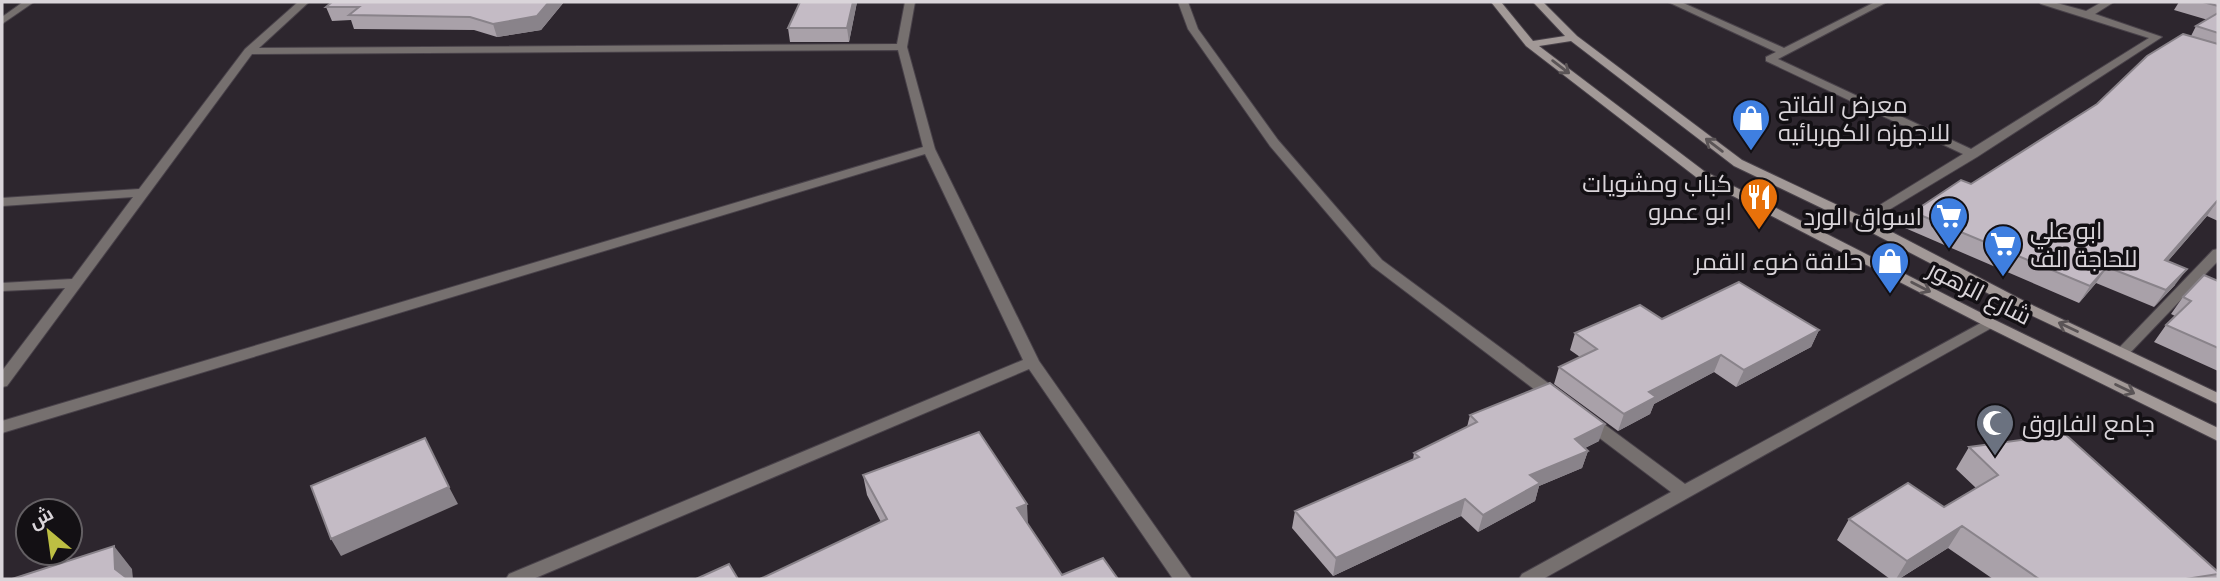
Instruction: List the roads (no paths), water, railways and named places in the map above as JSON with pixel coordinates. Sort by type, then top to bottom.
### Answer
[{"type":"main road","name":"شارع الزهور","points":[[1496,2],[1530,44],[1700,174],[1990,323],[2218,435]]},
{"type":"main road","name":"شارع الزهور","points":[[1538,2],[1573,38],[1738,163],[1862,222],[2023,306],[2218,398]]},
{"type":"main road","points":[[1530,44],[1573,38]]},
{"type":"street","points":[[2,21],[29,2]]},
{"type":"street","points":[[2,382],[249,51],[304,2]]},
{"type":"street","points":[[910,2],[902,47],[929,149],[1032,362],[1183,579]]},
{"type":"street","points":[[1183,2],[1193,29],[1274,144],[1377,263],[1682,491]]},
{"type":"street","points":[[1673,2],[1784,52]]},
{"type":"street","points":[[1882,2],[1770,60],[1973,154]]},
{"type":"street","points":[[1862,222],[2163,38],[2044,2]]},
{"type":"street","points":[[2087,15],[2109,2]]},
{"type":"street","points":[[249,51],[902,47]]},
{"type":"street","points":[[2,427],[929,149]]},
{"type":"street","points":[[2,202],[143,193]]},
{"type":"street","points":[[2122,353],[2218,253]]},
{"type":"street","points":[[2,287],[76,283]]},
{"type":"street","points":[[1528,579],[1682,491],[1990,323]]},
{"type":"street","points":[[515,579],[1032,362]]},
{"type":"place","name":"معرض الفاتح للاجهزه الكهربائيه","points":[[1751,152]]},
{"type":"place","name":"كباب ومشويات ابو عمرو","points":[[1759,231]]},
{"type":"place","name":"اسواق الورد","points":[[1949,250]]},
{"type":"place","name":"ابو علي للحاجة الف","points":[[2003,278]]},
{"type":"place","name":"حلاقة ضوء القمر","points":[[1890,295]]},
{"type":"place","name":"جامع الفاروق","points":[[1995,457]]}]
